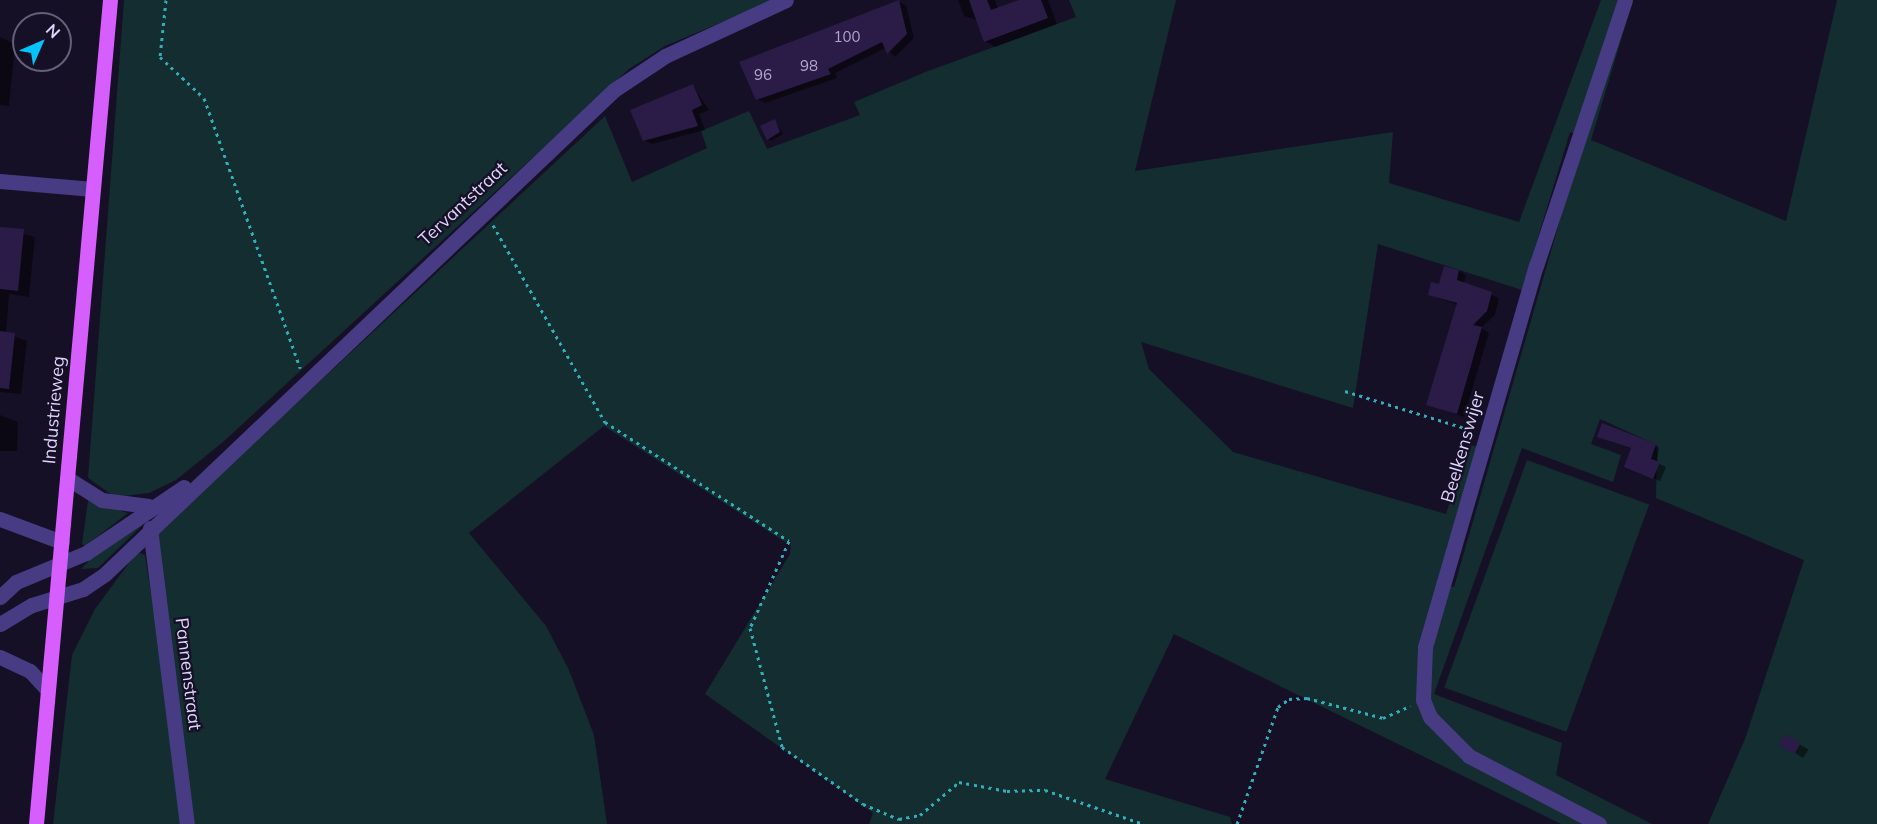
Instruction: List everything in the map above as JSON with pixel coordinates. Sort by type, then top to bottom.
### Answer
[{"type":"main road","name":"Industrieweg","points":[[36,824],[110,0]]},
{"type":"street","name":"Tervantstraat","points":[[0,624],[32,605],[56,599],[105,574],[197,480],[614,90],[665,56],[786,0]]},
{"type":"street","name":"Beelkenswijer","points":[[1423,700],[1425,647],[1536,266],[1625,0]]},
{"type":"street","points":[[0,180],[93,189]]},
{"type":"street","points":[[67,478],[102,500],[149,506]]},
{"type":"street","name":"Tervantstraat","points":[[0,597],[16,582],[86,553],[149,506],[197,480]]},
{"type":"street","points":[[0,519],[62,543]]},
{"type":"street","name":"Pannenstraat","points":[[150,528],[187,824]]},
{"type":"street","points":[[0,657],[30,672],[48,690]]},
{"type":"street","points":[[1423,700],[1430,717],[1469,756],[1599,824]]},
{"type":"path","points":[[166,0],[160,57],[204,98],[305,381]]},
{"type":"path","points":[[483,211],[605,422],[789,541],[750,628],[782,747],[863,804],[899,819],[920,815],[959,782],[1007,791],[1046,790],[1143,824]]},
{"type":"path","points":[[1345,391],[1487,435]]},
{"type":"path","points":[[1237,824],[1278,707],[1289,699],[1307,698],[1383,718],[1423,700]]},
{"type":"green space","points":[[124,0],[775,0],[665,46],[629,69],[223,442],[176,480],[149,493],[115,497],[88,478]]},
{"type":"green space","points":[[1069,0],[1176,0],[1135,171],[1393,132],[1389,183],[1519,222],[1601,0],[1633,0],[1591,140],[1786,221],[1837,0],[1877,0],[1877,824],[1708,824],[1745,739],[1804,560],[1656,498],[1657,445],[1600,419],[1591,444],[1621,455],[1613,482],[1522,448],[1434,694],[1562,743],[1556,775],[1652,824],[1561,824],[1174,634],[1105,779],[1230,817],[1232,824],[869,824],[873,813],[705,694],[790,554],[791,540],[785,542],[604,426],[469,533],[546,626],[569,670],[594,735],[607,824],[53,824],[72,655],[95,609],[137,552],[145,555],[153,607],[158,532],[605,116],[632,182],[707,148],[701,131],[749,111],[767,149],[860,115],[854,102],[928,71],[1076,17]],"holes":[[[1570,132],[1584,137],[1454,587],[1441,583],[1482,447],[1469,445],[1446,514],[1233,452],[1149,369],[1141,342],[1353,408],[1378,244],[1522,290]]]},
{"type":"green space","points":[[1527,460],[1649,504],[1566,732],[1444,687]]},
{"type":"green space","points":[[88,501],[128,513],[85,546],[82,544]]},
{"type":"green space","points":[[155,513],[98,568],[81,569],[90,560]]},
{"type":"building","points":[[899,0],[907,34],[887,54],[882,42],[828,69],[831,74],[756,100],[739,62]]},
{"type":"building","points":[[969,0],[987,0],[991,10],[1019,0],[1041,0],[1048,18],[984,42]]},
{"type":"building","points":[[693,84],[702,105],[692,110],[698,126],[643,141],[630,110]]},
{"type":"building","points":[[775,119],[780,132],[767,140],[760,126]]},
{"type":"building","points":[[0,227],[24,229],[18,291],[0,289]]},
{"type":"building","points":[[1444,266],[1459,270],[1457,280],[1492,292],[1487,311],[1473,325],[1482,327],[1457,414],[1426,405],[1457,303],[1428,295],[1431,282],[1439,284]]},
{"type":"building","points":[[0,331],[15,333],[9,389],[0,388]]},
{"type":"building","points":[[1602,423],[1656,444],[1651,459],[1660,462],[1653,479],[1624,467],[1631,448],[1597,437]]},
{"type":"building","points":[[1785,734],[1801,743],[1794,754],[1779,745]]}]
